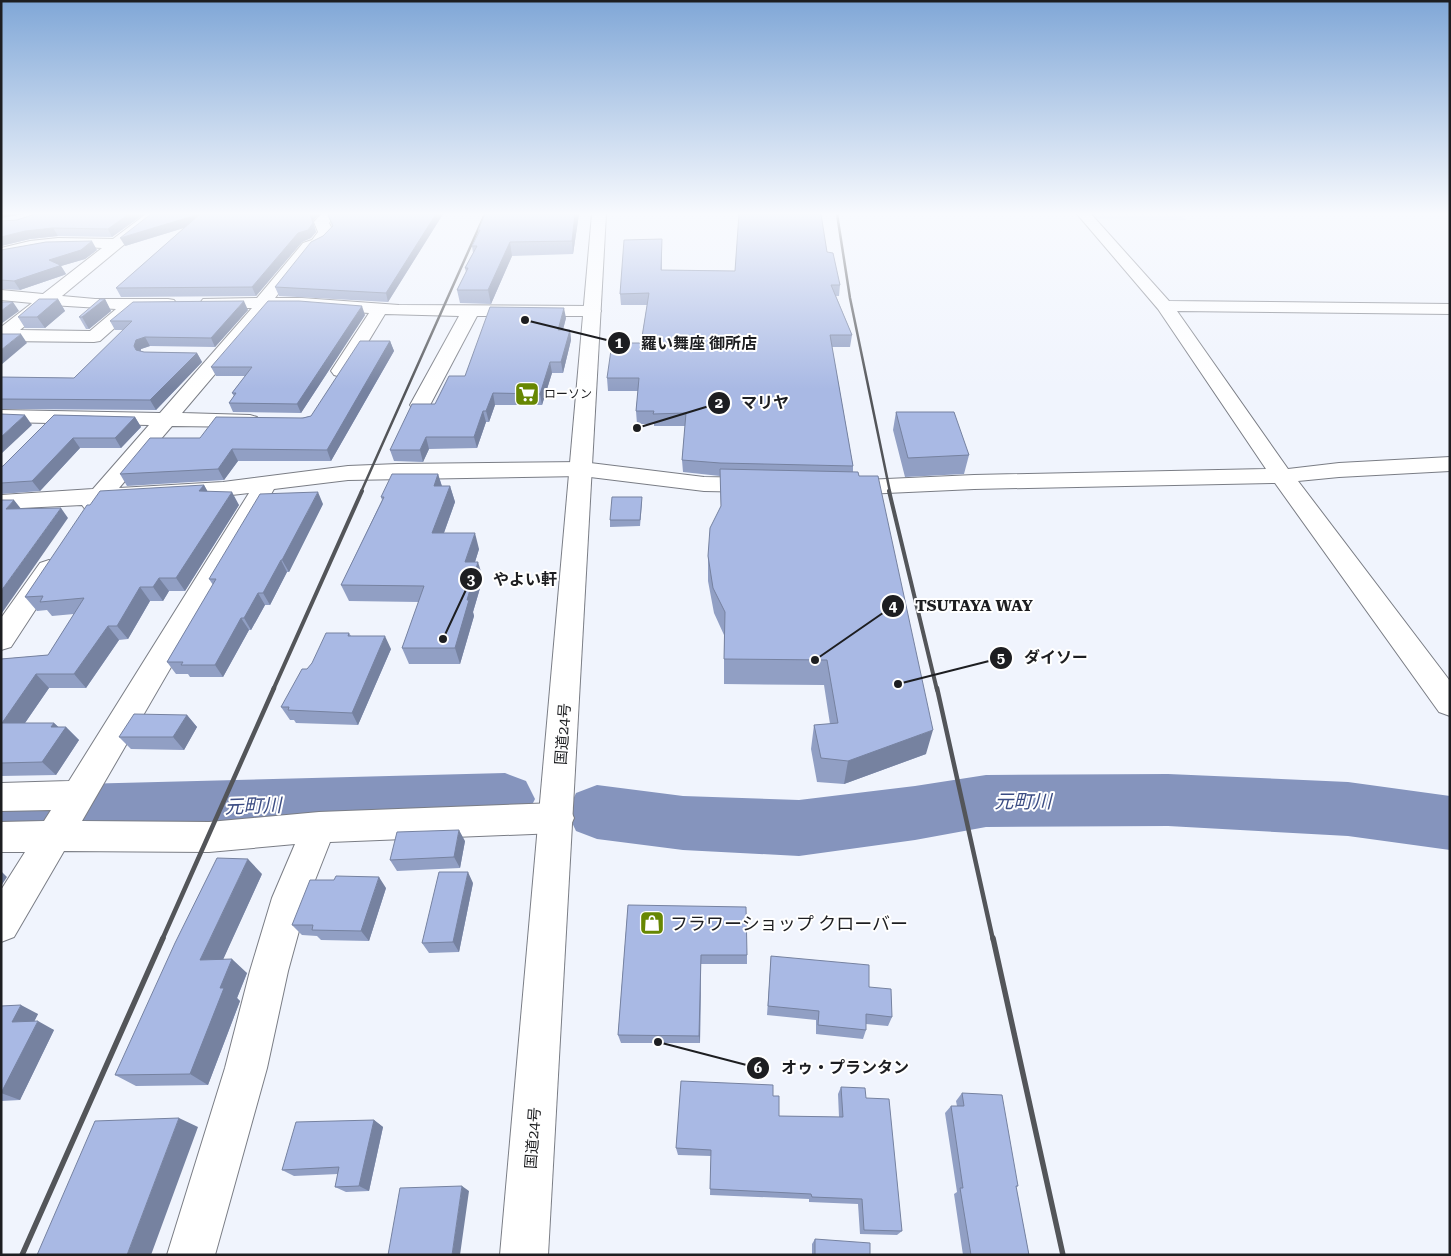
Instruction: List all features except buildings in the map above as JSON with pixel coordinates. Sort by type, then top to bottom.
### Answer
[{"type":"main road","points":[[1,336],[80,273]]},
{"type":"main road","points":[[82,520],[99,495],[266,303],[266,297],[286,273]]},
{"type":"main road","name":"国道24号","points":[[524,1255],[595,273]]},
{"type":"main road","points":[[1135,273],[1164,306],[1282,476],[1450,704]]},
{"type":"main road","points":[[1,295],[78,303],[266,303],[325,304],[380,309],[592,311]]},
{"type":"main road","points":[[1,336],[94,337],[132,304]]},
{"type":"main road","points":[[1164,306],[1450,309]]},
{"type":"main road","points":[[329,389],[380,309]]},
{"type":"main road","points":[[420,405],[471,310]]},
{"type":"main road","points":[[194,354],[221,354]]},
{"type":"main road","points":[[1,416],[270,421]]},
{"type":"main road","points":[[34,437],[54,417]]},
{"type":"main road","points":[[826,487],[1282,476],[1339,470],[1450,464]]},
{"type":"main road","points":[[1,502],[99,495],[180,492],[371,472],[582,469],[704,484],[779,486]]},
{"type":"main road","points":[[1,924],[266,484]]},
{"type":"main road","points":[[1,640],[61,552]]},
{"type":"main road","points":[[1,797],[77,795]]},
{"type":"main road","points":[[1,837],[209,837],[319,827],[557,818]]},
{"type":"main road","points":[[191,1255],[246,1068],[269,971],[290,898],[319,827]]},
{"type":"waterway","name":"元町川","points":[[1,813],[505,799]]},
{"type":"waterway","name":"元町川","points":[[597,812],[683,823],[799,828],[915,813],[986,801],[1168,800],[1348,809],[1450,823]]},
{"type":"railway","points":[[361,492],[459,273]]},
{"type":"railway","points":[[846,273],[890,492]]},
{"type":"railway","points":[[273,690],[362,491]]},
{"type":"railway","points":[[889,491],[937,690]]},
{"type":"railway","points":[[162,940],[274,688]]},
{"type":"railway","points":[[937,688],[993,940]]},
{"type":"railway","points":[[22,1255],[163,938]]},
{"type":"railway","points":[[993,938],[1063,1255]]},
{"type":"place","name":"羅い舞座 御所店","points":[[525,320]]},
{"type":"place","name":"ローソン","points":[[527,394]]},
{"type":"place","name":"マリヤ","points":[[637,428]]},
{"type":"place","name":"やよい軒","points":[[443,639]]},
{"type":"place","name":"TSUTAYA WAY","points":[[815,660]]},
{"type":"place","name":"ダイソー","points":[[898,684]]},
{"type":"place","name":"フラワーショップ クローバー","points":[[652,923]]},
{"type":"place","name":"オゥ・プランタン","points":[[658,1042]]}]
